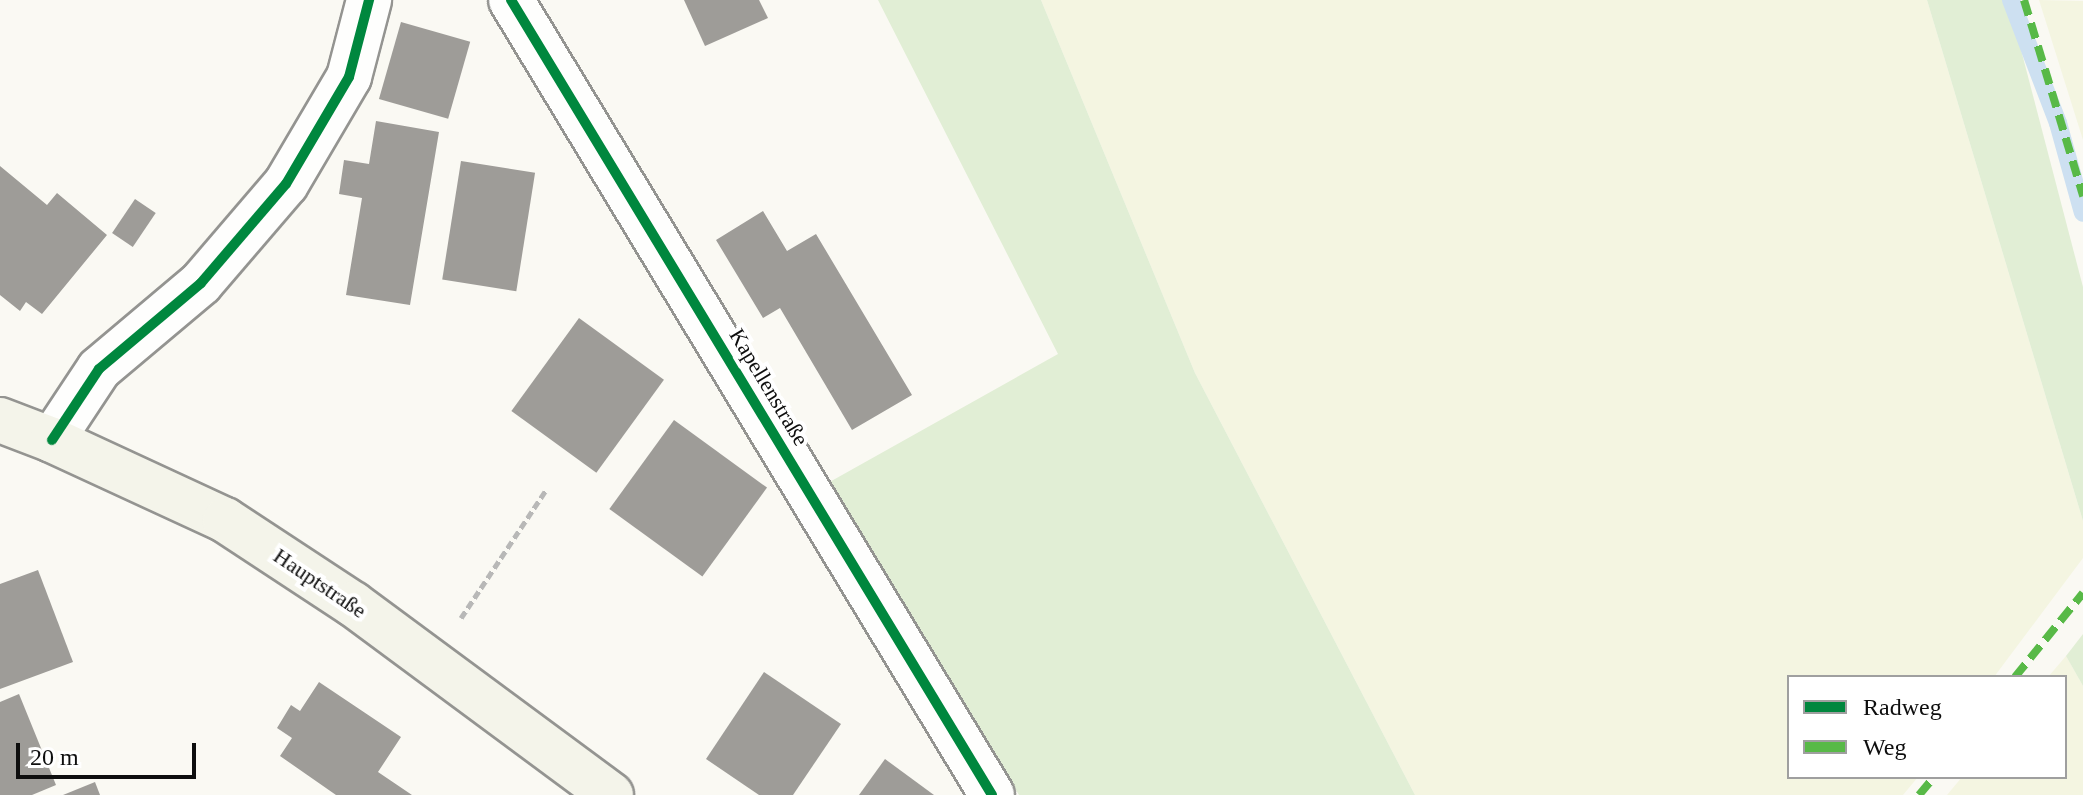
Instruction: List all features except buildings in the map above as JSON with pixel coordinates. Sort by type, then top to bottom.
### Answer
[{"type":"main road","name":"Hauptstraße","points":[[0,420],[52,440],[225,520],[353,604],[611,795]]},
{"type":"street","points":[[52,440],[99,369],[201,283],[286,184],[349,77],[369,0]]},
{"type":"street","name":"Kapellenstraße","points":[[511,0],[992,795]]},
{"type":"path","points":[[431,662],[546,490]]},
{"type":"green space","points":[[878,0],[1041,0],[1195,373],[1415,795],[1019,795],[826,484],[1058,354]]},
{"type":"green space","points":[[1041,0],[1927,0],[2083,521],[2083,558],[1995,675],[1787,675],[1787,779],[1916,779],[1903,795],[1415,795],[1195,373]]},
{"type":"green space","points":[[1927,0],[2008,0],[2083,287],[2083,521]]},
{"type":"green space","points":[[2039,0],[2083,1],[2083,140]]},
{"type":"green space","points":[[2083,634],[2083,686],[2066,656]]},
{"type":"green space","points":[[2066,656],[2083,686],[2083,795],[1947,795],[1960,779],[2067,779],[2067,675],[2050,675]]},
{"type":"waterway","points":[[2011,0],[2058,123],[2083,213]]},
{"type":"marked path","points":[[2024,0],[2083,196]]},
{"type":"marked path","points":[[2017,675],[2083,593]]},
{"type":"marked path","points":[[1919,795],[1932,779]]},
{"type":"cycle path","points":[[52,440],[99,369],[201,283],[286,184],[349,77],[369,0]]},
{"type":"cycle path","points":[[511,0],[992,795]]}]
